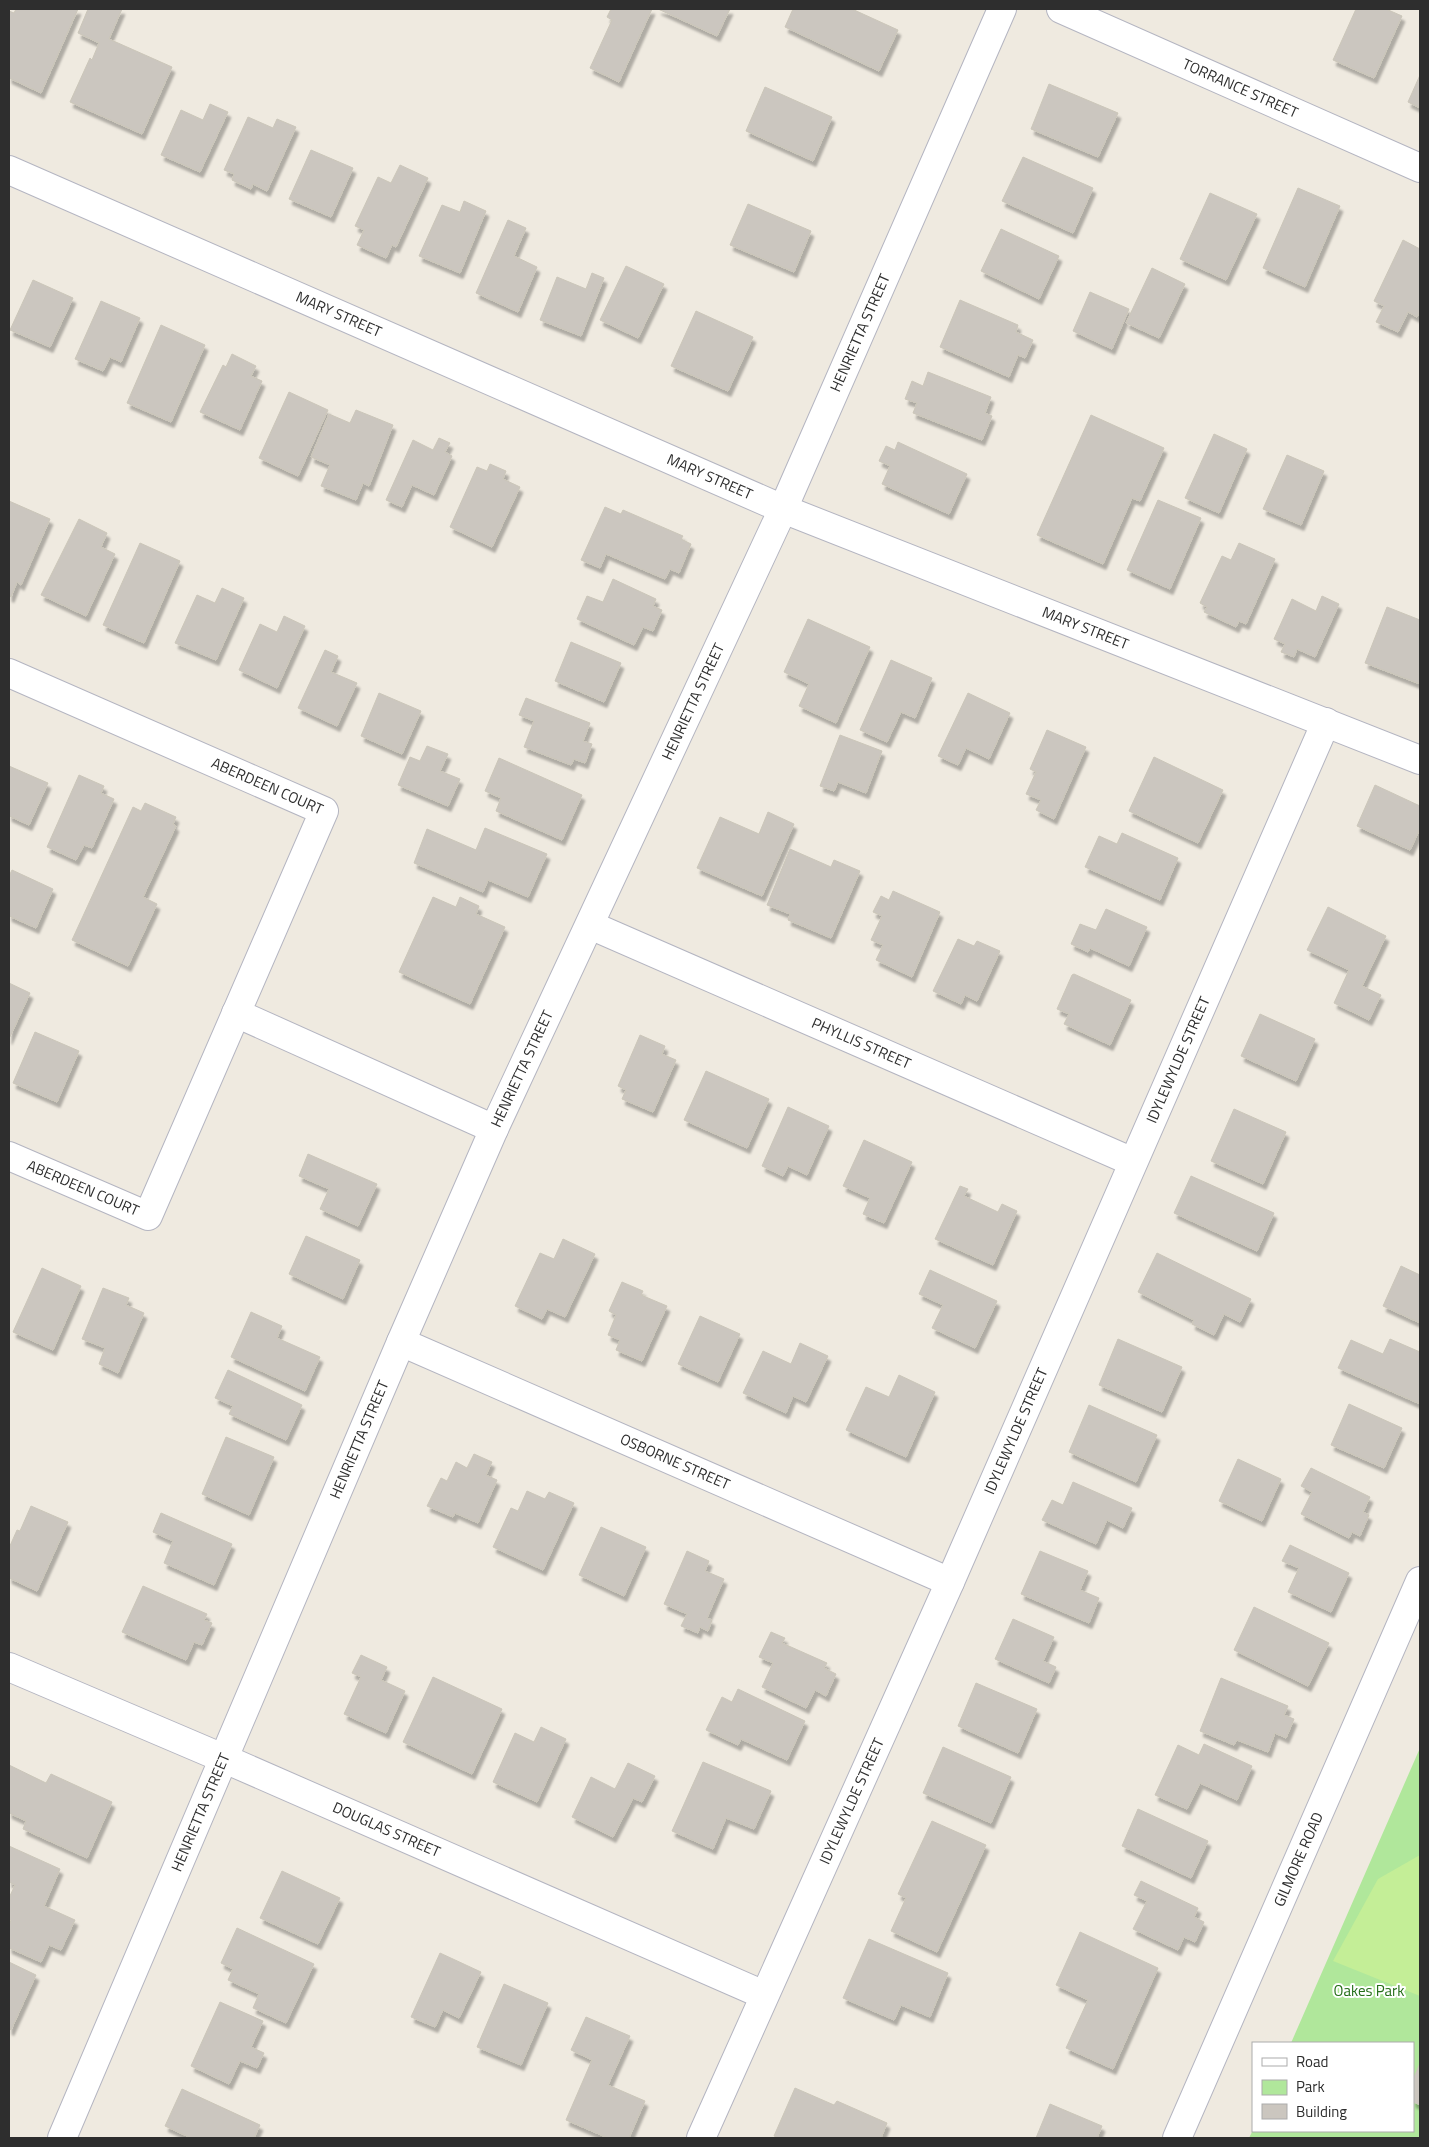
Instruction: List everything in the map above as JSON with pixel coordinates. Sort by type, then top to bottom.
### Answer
[{"type":"street","name":"HENRIETTA STREET","points":[[62,2138],[401,1342],[494,1129],[783,509],[1002,9]]},
{"type":"street","name":"TORRANCE STREET","points":[[1061,9],[1420,168]]},
{"type":"street","name":"MARY STREET","points":[[9,170],[783,509],[1420,760]]},
{"type":"street","name":"ABERDEEN COURT","points":[[9,673],[324,811],[148,1216],[9,1156]]},
{"type":"street","name":"IDYLEWYLDE STREET","points":[[701,2138],[950,1582],[1326,722]]},
{"type":"street","name":"PHYLLIS STREET","points":[[590,925],[1133,1162]]},
{"type":"street","points":[[236,1013],[494,1129]]},
{"type":"street","name":"OSBORNE STREET","points":[[401,1342],[950,1582]]},
{"type":"street","name":"GILMORE ROAD","points":[[1177,2138],[1420,1581]]},
{"type":"street","name":"DOUGLAS STREET","points":[[9,1667],[225,1759],[764,1995]]},
{"type":"green space","name":"Oakes Park","points":[[1420,1748],[1420,2138],[1249,2138],[1252,2132],[1414,2132],[1414,2042],[1291,2042]]},
{"type":"green space","points":[[1420,1855],[1420,1996],[1333,1961],[1378,1879]]},
{"type":"building","points":[[16,9],[78,9],[41,93],[9,78],[9,11],[14,13]]},
{"type":"building","points":[[88,9],[122,9],[109,39],[172,67],[142,134],[70,102],[99,43],[78,33]]},
{"type":"building","points":[[611,9],[652,9],[619,82],[590,68],[612,20],[607,17]]},
{"type":"building","points":[[658,9],[730,9],[717,36]]},
{"type":"building","points":[[793,9],[852,9],[898,30],[879,71],[785,27]]},
{"type":"building","points":[[1356,9],[1386,9],[1402,16],[1374,78],[1333,60]]},
{"type":"building","points":[[1420,75],[1420,108],[1408,102]]},
{"type":"building","points":[[1049,84],[1118,113],[1098,157],[1031,129]]},
{"type":"building","points":[[765,87],[832,117],[813,161],[746,131]]},
{"type":"building","points":[[210,104],[228,112],[200,172],[161,155],[181,110],[203,120]]},
{"type":"building","points":[[248,117],[273,128],[277,119],[296,127],[267,191],[253,184],[251,189],[232,180],[234,174],[224,170]]},
{"type":"building","points":[[311,150],[353,168],[331,217],[289,199]]},
{"type":"building","points":[[1023,157],[1093,188],[1073,233],[1002,201]]},
{"type":"building","points":[[400,165],[428,178],[396,247],[392,245],[386,258],[357,245],[364,230],[355,226],[378,177],[391,183]]},
{"type":"building","points":[[1298,188],[1340,206],[1305,287],[1263,268]]},
{"type":"building","points":[[1210,193],[1257,214],[1226,280],[1180,259]]},
{"type":"building","points":[[464,201],[486,211],[460,273],[419,256],[442,205],[460,212]]},
{"type":"building","points":[[748,204],[811,231],[794,272],[730,245]]},
{"type":"building","points":[[508,220],[526,228],[514,256],[537,267],[518,312],[476,293]]},
{"type":"building","points":[[1001,229],[1059,256],[1039,299],[981,271]]},
{"type":"building","points":[[1403,240],[1420,249],[1420,311],[1417,317],[1408,312],[1398,332],[1376,322],[1384,306],[1374,301]]},
{"type":"building","points":[[626,266],[664,284],[638,338],[600,320]]},
{"type":"building","points":[[1152,268],[1185,284],[1159,338],[1126,323]]},
{"type":"building","points":[[592,273],[604,278],[581,336],[540,320],[557,277],[586,289]]},
{"type":"building","points":[[33,280],[73,298],[50,347],[10,330]]},
{"type":"building","points":[[1090,292],[1129,309],[1112,349],[1073,331]]},
{"type":"building","points":[[960,300],[1018,325],[1016,332],[1033,340],[1025,358],[1018,355],[1009,377],[940,347]]},
{"type":"building","points":[[101,301],[140,318],[121,362],[110,357],[103,371],[75,359]]},
{"type":"building","points":[[696,311],[753,337],[728,391],[671,366]]},
{"type":"building","points":[[161,325],[205,345],[171,422],[127,403]]},
{"type":"building","points":[[232,354],[256,366],[251,376],[262,381],[240,430],[200,412],[223,365],[226,367]]},
{"type":"building","points":[[928,372],[991,397],[985,413],[992,416],[982,440],[913,413],[917,403],[905,399],[912,381],[923,386]]},
{"type":"building","points":[[289,392],[328,410],[298,476],[259,458]]},
{"type":"building","points":[[356,410],[393,425],[369,486],[363,483],[356,500],[321,486],[330,465],[311,457],[329,414],[350,423]]},
{"type":"building","points":[[1091,415],[1164,448],[1140,501],[1132,498],[1103,564],[1037,535]]},
{"type":"building","points":[[1214,434],[1247,449],[1219,513],[1185,498]]},
{"type":"building","points":[[439,438],[450,443],[445,452],[452,456],[434,495],[412,485],[402,507],[386,500],[413,440],[433,450]]},
{"type":"building","points":[[898,442],[967,474],[949,514],[882,484],[890,466],[879,461],[886,446],[895,450]]},
{"type":"building","points":[[1287,455],[1324,471],[1301,525],[1263,509]]},
{"type":"building","points":[[490,464],[506,471],[503,479],[520,487],[492,547],[450,527],[477,467],[487,471]]},
{"type":"building","points":[[1158,500],[1201,518],[1170,589],[1127,570]]},
{"type":"building","points":[[9,501],[50,519],[21,585],[17,582],[11,597],[9,596]]},
{"type":"building","points":[[605,507],[621,514],[623,510],[683,536],[681,539],[691,544],[679,573],[670,569],[665,579],[606,554],[600,568],[581,560]]},
{"type":"building","points":[[79,519],[107,533],[101,547],[115,554],[86,616],[41,595]]},
{"type":"building","points":[[140,543],[180,561],[144,643],[103,625]]},
{"type":"building","points":[[1239,543],[1275,559],[1246,624],[1239,621],[1236,627],[1204,612],[1207,607],[1200,603],[1222,556],[1231,560]]},
{"type":"building","points":[[613,579],[656,599],[653,606],[662,610],[653,631],[643,627],[634,645],[577,619],[587,596],[603,602]]},
{"type":"building","points":[[222,588],[244,598],[216,660],[175,643],[197,595],[215,603]]},
{"type":"building","points":[[1322,596],[1339,604],[1315,657],[1297,649],[1294,657],[1281,652],[1285,644],[1274,639],[1292,599],[1316,611]]},
{"type":"building","points":[[1387,607],[1420,620],[1420,684],[1365,663]]},
{"type":"building","points":[[284,616],[305,626],[277,688],[239,670],[260,624],[277,632]]},
{"type":"building","points":[[808,619],[870,647],[836,723],[799,706],[809,684],[784,672]]},
{"type":"building","points":[[571,642],[621,663],[604,702],[555,681]]},
{"type":"building","points":[[325,650],[338,656],[331,672],[357,683],[337,726],[298,708]]},
{"type":"building","points":[[891,660],[932,678],[915,718],[901,712],[887,742],[860,730]]},
{"type":"building","points":[[379,693],[421,711],[402,754],[361,736]]},
{"type":"building","points":[[968,693],[1010,713],[989,759],[966,748],[958,765],[938,756]]},
{"type":"building","points":[[526,698],[590,723],[583,741],[592,744],[585,763],[574,759],[571,765],[524,747],[534,721],[519,715]]},
{"type":"building","points":[[1047,730],[1086,747],[1054,819],[1036,810],[1041,800],[1026,794],[1036,772],[1030,769]]},
{"type":"building","points":[[840,735],[882,751],[866,793],[838,782],[834,791],[820,786]]},
{"type":"building","points":[[427,746],[448,754],[440,771],[460,779],[448,806],[398,785],[410,757],[420,761]]},
{"type":"building","points":[[1154,757],[1223,790],[1198,843],[1129,811]]},
{"type":"building","points":[[499,758],[582,795],[562,840],[496,811],[501,798],[485,791]]},
{"type":"building","points":[[9,766],[48,783],[29,825],[9,816]]},
{"type":"building","points":[[79,775],[104,786],[101,793],[114,799],[92,848],[84,845],[76,860],[47,847]]},
{"type":"building","points":[[1375,785],[1420,806],[1420,829],[1410,850],[1357,826]]},
{"type":"building","points":[[145,803],[176,817],[173,824],[176,826],[143,897],[157,904],[128,966],[72,940],[133,807],[141,811]]},
{"type":"building","points":[[768,812],[794,824],[762,896],[697,868],[720,817],[759,834]]},
{"type":"building","points":[[485,828],[547,854],[528,897],[488,880],[483,892],[414,863],[427,829],[476,850]]},
{"type":"building","points":[[1122,833],[1178,858],[1160,900],[1085,867],[1099,836],[1117,844]]},
{"type":"building","points":[[790,849],[831,867],[834,860],[860,871],[831,938],[788,920],[790,914],[767,905]]},
{"type":"building","points":[[12,870],[53,889],[36,928],[9,916],[9,876]]},
{"type":"building","points":[[893,891],[940,912],[912,977],[876,960],[883,945],[871,940],[882,916],[873,912],[881,896],[889,900]]},
{"type":"building","points":[[433,897],[456,907],[460,897],[479,906],[476,914],[505,927],[470,1004],[399,972]]},
{"type":"building","points":[[1328,907],[1386,936],[1362,986],[1381,995],[1369,1020],[1334,1003],[1349,970],[1307,950]]},
{"type":"building","points":[[1106,909],[1147,927],[1129,966],[1090,948],[1088,952],[1071,944],[1080,924],[1096,930]]},
{"type":"building","points":[[958,939],[974,946],[977,941],[1000,951],[977,1001],[965,995],[961,1004],[933,991]]},
{"type":"building","points":[[1074,974],[1131,1000],[1110,1045],[1064,1024],[1069,1014],[1057,1009]]},
{"type":"building","points":[[9,983],[30,993],[9,1039]]},
{"type":"building","points":[[1260,1014],[1315,1039],[1296,1081],[1241,1056]]},
{"type":"building","points":[[35,1032],[79,1051],[57,1102],[13,1083]]},
{"type":"building","points":[[640,1035],[665,1046],[662,1054],[676,1060],[653,1112],[622,1099],[626,1090],[618,1086]]},
{"type":"building","points":[[706,1071],[769,1099],[747,1148],[684,1120]]},
{"type":"building","points":[[788,1107],[829,1126],[807,1175],[788,1166],[783,1176],[762,1166]]},
{"type":"building","points":[[1234,1109],[1286,1132],[1263,1184],[1211,1161]]},
{"type":"building","points":[[864,1140],[912,1162],[884,1223],[863,1214],[870,1198],[843,1186]]},
{"type":"building","points":[[308,1154],[377,1184],[358,1226],[320,1209],[329,1189],[299,1176]]},
{"type":"building","points":[[1191,1176],[1274,1213],[1257,1251],[1174,1213]]},
{"type":"building","points":[[960,1186],[968,1189],[964,1196],[998,1212],[1002,1204],[1017,1211],[993,1265],[935,1239]]},
{"type":"building","points":[[306,1236],[360,1260],[343,1299],[289,1274]]},
{"type":"building","points":[[563,1239],[595,1254],[565,1317],[547,1309],[542,1319],[515,1306],[540,1253],[554,1259]]},
{"type":"building","points":[[1157,1253],[1251,1299],[1240,1322],[1224,1314],[1214,1335],[1192,1324],[1194,1320],[1138,1292]]},
{"type":"building","points":[[1401,1266],[1420,1275],[1420,1323],[1383,1306]]},
{"type":"building","points":[[42,1268],[81,1286],[53,1350],[13,1332]]},
{"type":"building","points":[[930,1270],[997,1301],[975,1348],[932,1328],[943,1305],[919,1294]]},
{"type":"building","points":[[622,1282],[643,1291],[641,1295],[667,1306],[642,1361],[616,1350],[620,1340],[608,1335],[616,1315],[609,1311]]},
{"type":"building","points":[[103,1288],[129,1298],[126,1305],[144,1313],[118,1373],[99,1364],[105,1348],[82,1339]]},
{"type":"building","points":[[251,1312],[282,1326],[277,1338],[320,1357],[305,1391],[231,1357]]},
{"type":"building","points":[[700,1316],[740,1334],[718,1382],[678,1364]]},
{"type":"building","points":[[1118,1339],[1182,1367],[1162,1412],[1099,1385]]},
{"type":"building","points":[[1390,1339],[1420,1352],[1420,1404],[1338,1368],[1351,1340],[1383,1354]]},
{"type":"building","points":[[800,1343],[828,1356],[806,1402],[793,1396],[786,1413],[743,1393],[763,1351],[791,1364]]},
{"type":"building","points":[[228,1370],[302,1405],[286,1440],[229,1414],[233,1406],[215,1398]]},
{"type":"building","points":[[899,1375],[935,1392],[906,1457],[846,1430],[866,1387],[889,1397]]},
{"type":"building","points":[[1349,1404],[1402,1428],[1384,1468],[1331,1445]]},
{"type":"building","points":[[1089,1405],[1157,1435],[1136,1482],[1069,1452]]},
{"type":"building","points":[[226,1437],[274,1457],[249,1515],[202,1494]]},
{"type":"building","points":[[474,1454],[492,1462],[486,1475],[497,1480],[478,1523],[455,1513],[453,1517],[427,1506],[441,1478],[447,1481],[456,1462],[467,1468]]},
{"type":"building","points":[[1238,1459],[1281,1479],[1262,1521],[1219,1501]]},
{"type":"building","points":[[1311,1468],[1370,1497],[1363,1512],[1369,1515],[1360,1536],[1352,1532],[1349,1538],[1301,1514],[1312,1492],[1301,1486]]},
{"type":"building","points":[[1073,1482],[1132,1508],[1123,1528],[1107,1520],[1096,1544],[1042,1520],[1052,1500],[1063,1505]]},
{"type":"building","points":[[527,1491],[545,1499],[549,1492],[574,1503],[543,1570],[493,1547],[511,1508],[518,1511]]},
{"type":"building","points":[[31,1506],[68,1522],[37,1591],[9,1578],[9,1548],[17,1530],[20,1531]]},
{"type":"building","points":[[161,1513],[232,1544],[214,1585],[164,1563],[173,1541],[153,1532]]},
{"type":"building","points":[[601,1527],[646,1547],[624,1596],[579,1575]]},
{"type":"building","points":[[1290,1545],[1349,1573],[1331,1612],[1288,1592],[1299,1568],[1282,1561]]},
{"type":"building","points":[[687,1551],[709,1561],[705,1571],[724,1579],[707,1618],[712,1620],[708,1631],[700,1627],[698,1633],[681,1626],[687,1614],[664,1604]]},
{"type":"building","points":[[1040,1551],[1088,1571],[1080,1590],[1099,1598],[1089,1623],[1021,1594]]},
{"type":"building","points":[[143,1586],[207,1614],[204,1620],[212,1623],[202,1645],[194,1642],[186,1660],[122,1632]]},
{"type":"building","points":[[1254,1607],[1329,1643],[1308,1686],[1234,1650]]},
{"type":"building","points":[[1013,1619],[1054,1637],[1043,1661],[1056,1667],[1049,1683],[995,1659]]},
{"type":"building","points":[[771,1632],[785,1638],[782,1643],[827,1663],[824,1668],[836,1674],[826,1696],[815,1690],[806,1708],[762,1687],[773,1663],[759,1657]]},
{"type":"building","points":[[361,1655],[387,1667],[381,1680],[405,1691],[386,1733],[344,1714],[361,1677],[352,1673]]},
{"type":"building","points":[[433,1677],[502,1709],[472,1774],[403,1742]]},
{"type":"building","points":[[1221,1678],[1288,1706],[1284,1715],[1294,1719],[1286,1738],[1275,1733],[1268,1752],[1237,1740],[1234,1745],[1200,1731]]},
{"type":"building","points":[[976,1683],[1037,1709],[1018,1753],[958,1726]]},
{"type":"building","points":[[738,1689],[805,1721],[787,1760],[741,1739],[738,1745],[706,1730],[722,1697],[732,1702]]},
{"type":"building","points":[[541,1727],[566,1739],[537,1802],[493,1782],[515,1733],[534,1742]]},
{"type":"building","points":[[1204,1744],[1252,1766],[1237,1800],[1200,1783],[1187,1809],[1155,1795],[1178,1745],[1199,1755]]},
{"type":"building","points":[[943,1747],[1011,1777],[991,1823],[923,1793]]},
{"type":"building","points":[[703,1762],[771,1791],[754,1829],[726,1818],[713,1849],[672,1831]]},
{"type":"building","points":[[628,1763],[655,1776],[642,1802],[633,1798],[613,1837],[572,1817],[591,1777],[615,1789]]},
{"type":"building","points":[[9,1765],[46,1783],[51,1774],[112,1802],[87,1858],[23,1829],[26,1821],[9,1813]]},
{"type":"building","points":[[1138,1809],[1208,1841],[1191,1878],[1122,1846]]},
{"type":"building","points":[[932,1821],[986,1845],[937,1952],[891,1931],[906,1898],[898,1894]]},
{"type":"building","points":[[9,1846],[60,1869],[44,1906],[75,1920],[61,1950],[49,1945],[41,1962],[9,1948],[9,1926],[11,1920],[9,1919],[9,1898],[15,1885],[9,1882]]},
{"type":"building","points":[[282,1871],[340,1898],[318,1944],[260,1918]]},
{"type":"building","points":[[1141,1881],[1198,1908],[1194,1917],[1204,1922],[1195,1942],[1184,1937],[1178,1950],[1133,1929],[1147,1901],[1134,1895]]},
{"type":"building","points":[[237,1928],[314,1964],[286,2023],[253,2008],[259,1994],[228,1980],[233,1969],[221,1963]]},
{"type":"building","points":[[1080,1932],[1158,1968],[1113,2069],[1066,2048],[1088,2000],[1056,1985]]},
{"type":"building","points":[[869,1939],[948,1973],[930,2017],[901,2005],[894,2020],[843,1998]]},
{"type":"building","points":[[440,1953],[481,1972],[459,2018],[443,2010],[435,2027],[411,2017]]},
{"type":"building","points":[[9,1962],[36,1975],[11,2030],[9,2029]]},
{"type":"building","points":[[504,1984],[548,2003],[521,2065],[477,2047]]},
{"type":"building","points":[[220,2002],[263,2021],[251,2047],[264,2053],[257,2068],[240,2061],[229,2084],[191,2066]]},
{"type":"building","points":[[586,2017],[630,2036],[608,2085],[645,2101],[629,2138],[608,2138],[566,2120],[592,2060],[571,2050]]},
{"type":"building","points":[[1420,2063],[1420,2105],[1414,2102],[1414,2078]]},
{"type":"building","points":[[795,2088],[834,2105],[837,2101],[887,2123],[881,2138],[779,2138],[774,2136]]},
{"type":"building","points":[[182,2089],[260,2125],[254,2138],[191,2138],[165,2126]]},
{"type":"building","points":[[1050,2104],[1102,2126],[1097,2138],[1036,2138]]}]
